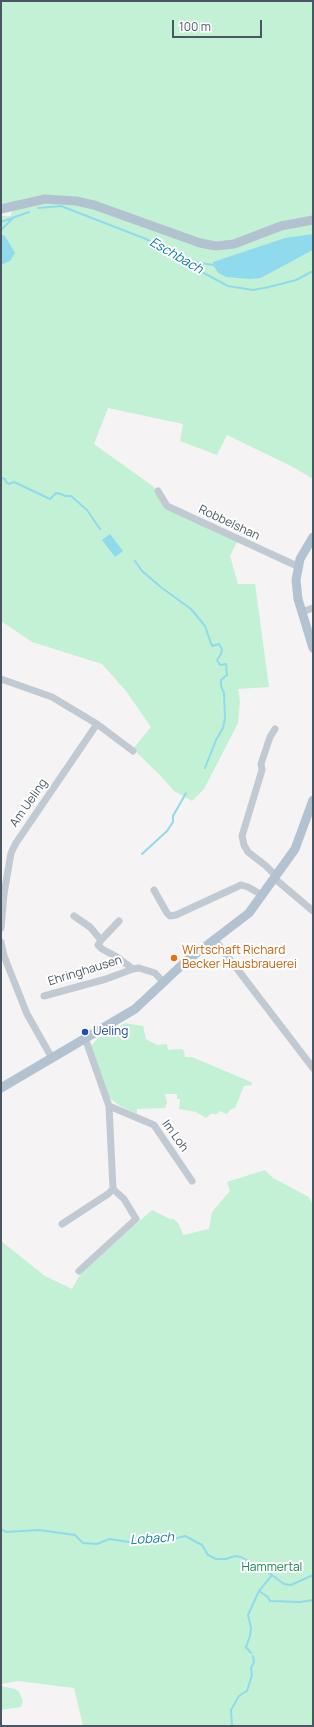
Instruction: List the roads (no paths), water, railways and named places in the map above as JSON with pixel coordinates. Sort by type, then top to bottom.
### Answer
[{"type":"main road","points":[[1,209],[45,199],[76,201],[94,205],[200,243],[216,246],[234,244],[281,226],[313,220]]},
{"type":"main road","points":[[313,537],[305,549],[297,566],[296,585],[302,612],[313,648]]},
{"type":"main road","points":[[1,1088],[136,1008],[185,962],[249,913],[298,844],[313,800]]},
{"type":"street","name":"Robbelshan","points":[[158,491],[167,506],[297,566]]},
{"type":"street","points":[[302,612],[313,608]]},
{"type":"street","points":[[1,679],[52,697],[98,724],[133,751]]},
{"type":"street","name":"Am Ueling","points":[[1,928],[1,912],[11,853],[16,843],[98,724]]},
{"type":"street","points":[[275,729],[270,737],[261,764],[262,770],[243,831],[243,839],[245,848],[250,854],[265,865],[275,877],[313,911]]},
{"type":"street","points":[[154,890],[170,916],[176,915],[241,885],[248,887],[262,895]]},
{"type":"street","name":"Ehringhausen","points":[[74,916],[90,927],[101,940],[98,945],[102,949],[133,969]]},
{"type":"street","points":[[101,940],[119,921]]},
{"type":"street","points":[[215,940],[313,1068]]},
{"type":"street","points":[[1,942],[4,956],[27,1014],[52,1058]]},
{"type":"street","name":"Ehringhausen","points":[[44,996],[106,979],[139,968],[155,973],[164,983]]},
{"type":"street","points":[[79,1271],[136,1219],[124,1199],[113,1189],[109,1106],[85,1038]]},
{"type":"street","name":"Im Loh","points":[[109,1106],[154,1125],[192,1180]]},
{"type":"street","points":[[62,1224],[108,1194],[113,1189]]},
{"type":"water","points":[[1,234],[5,236],[15,253],[10,261],[1,265]]},
{"type":"water","points":[[313,234],[313,250],[261,278],[249,279],[226,277],[218,273],[213,265],[213,262],[285,238]]},
{"type":"water","points":[[110,534],[123,551],[115,557],[102,540]]},
{"type":"waterway","name":"Eschbach","points":[[38,208],[61,206],[146,239],[188,261],[198,270],[228,286],[253,290],[296,280],[313,271]]},
{"type":"waterway","name":"Eschbach","points":[[1,222],[29,212]]},
{"type":"waterway","name":"Eschbach","points":[[1,230],[13,218]]},
{"type":"waterway","points":[[189,261],[213,265]]},
{"type":"waterway","points":[[1,478],[5,479],[9,484],[14,482],[50,499],[56,493],[71,496],[87,510],[100,529]]},
{"type":"waterway","points":[[135,561],[142,571],[191,609],[205,626],[212,646],[219,644],[222,649],[217,660],[220,665],[226,664],[227,675],[221,680],[221,686],[224,693],[225,718],[223,728],[216,740],[205,768]]},
{"type":"waterway","points":[[142,854],[167,831],[173,822],[173,816],[186,793]]},
{"type":"waterway","name":"Lobach","points":[[1,1529],[6,1532],[39,1530],[75,1535],[83,1543],[97,1544],[109,1539],[136,1543],[165,1541],[185,1536],[202,1545],[208,1555],[216,1559],[226,1559],[235,1556],[241,1557],[268,1572],[284,1584],[291,1585],[313,1575]]},
{"type":"waterway","points":[[272,1575],[259,1591],[268,1597],[270,1601],[300,1602],[313,1600]]},
{"type":"waterway","points":[[251,1653],[246,1647],[251,1628],[248,1615],[259,1591]]},
{"type":"waterway","points":[[232,1726],[231,1710],[239,1696],[247,1691],[252,1675],[251,1668],[254,1662],[253,1656]]},
{"type":"place","name":"Wirtschaft Richard Becker Hausbrauerei","points":[[174,958]]},
{"type":"place","name":"Ueling","points":[[85,1032]]},
{"type":"park label","name":"Hammertal","points":[[272,1568]]}]
